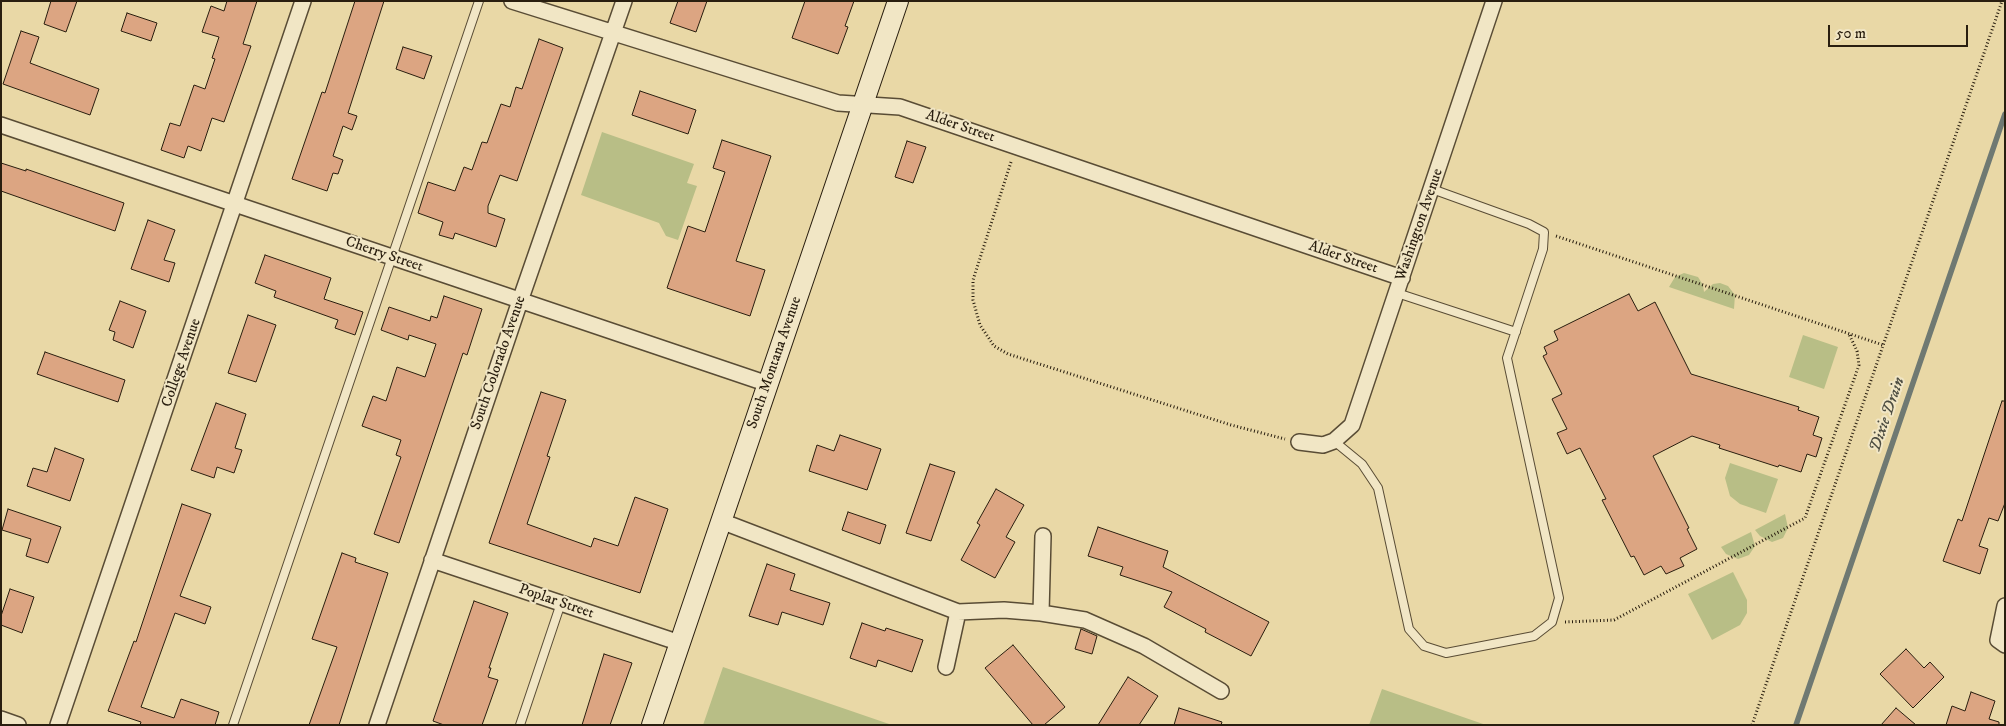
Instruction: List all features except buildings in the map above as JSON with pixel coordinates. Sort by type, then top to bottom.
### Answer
[{"type":"street","name":"College Avenue","points":[[58,725],[236,205],[303,1]]},
{"type":"street","name":"Alder Street","points":[[512,1],[838,103],[900,107],[1402,278]]},
{"type":"street","name":"South Colorado Avenue","points":[[377,725],[520,301],[624,1]]},
{"type":"street","name":"South Montana Avenue","points":[[652,725],[898,1]]},
{"type":"street","name":"Washington Avenue","points":[[1334,441],[1352,425],[1494,1]]},
{"type":"street","name":"Cherry Street","points":[[1,125],[768,384]]},
{"type":"street","points":[[1299,442],[1322,445],[1334,441]]},
{"type":"street","points":[[721,522],[958,612],[1004,610],[1041,613],[1085,620],[1144,646],[1221,691]]},
{"type":"street","points":[[1041,613],[1044,536]]},
{"type":"street","name":"Poplar Street","points":[[432,560],[680,643]]},
{"type":"street","points":[[2005,606],[1998,640],[2005,645]]},
{"type":"street","points":[[946,667],[958,612]]},
{"type":"street","points":[[1,719],[18,725]]},
{"type":"lane","points":[[233,725],[478,1]]},
{"type":"lane","points":[[1334,441],[1362,464],[1378,488],[1409,629],[1424,646],[1446,653],[1534,636],[1552,622],[1559,598],[1507,358],[1543,249],[1544,232],[1529,224],[1432,189]]},
{"type":"lane","points":[[1396,293],[1516,332]]},
{"type":"lane","points":[[520,725],[561,603]]},
{"type":"path","points":[[1752,725],[2002,1]]},
{"type":"path","points":[[1016,147],[973,280],[974,300],[980,324],[994,346],[1008,354],[1231,425],[1299,442]]},
{"type":"path","points":[[1544,232],[1883,346]]},
{"type":"path","points":[[1552,622],[1614,620],[1805,518],[1859,365],[1857,352],[1849,334]]},
{"type":"green space","points":[[602,132],[694,164],[687,183],[697,186],[678,240],[666,236],[659,223],[581,195]]},
{"type":"green space","points":[[1684,273],[1698,277],[1703,285],[1704,292],[1713,284],[1720,283],[1728,286],[1735,295],[1734,309],[1669,287],[1675,277]]},
{"type":"green space","points":[[1803,335],[1838,347],[1824,389],[1789,377]]},
{"type":"green space","points":[[1730,463],[1778,479],[1766,513],[1740,504],[1730,496],[1725,478]]},
{"type":"green space","points":[[1785,514],[1788,528],[1783,538],[1772,542],[1760,536],[1755,530]]},
{"type":"green space","points":[[1751,532],[1755,546],[1749,555],[1738,559],[1726,554],[1721,547]]},
{"type":"green space","points":[[1733,572],[1747,600],[1747,613],[1740,625],[1712,640],[1688,594]]},
{"type":"green space","points":[[723,667],[892,725],[703,725]]},
{"type":"green space","points":[[1382,689],[1486,725],[1369,725]]},
{"type":"waterway","name":"Dixie Drain","points":[[1796,725],[2005,114]]}]
